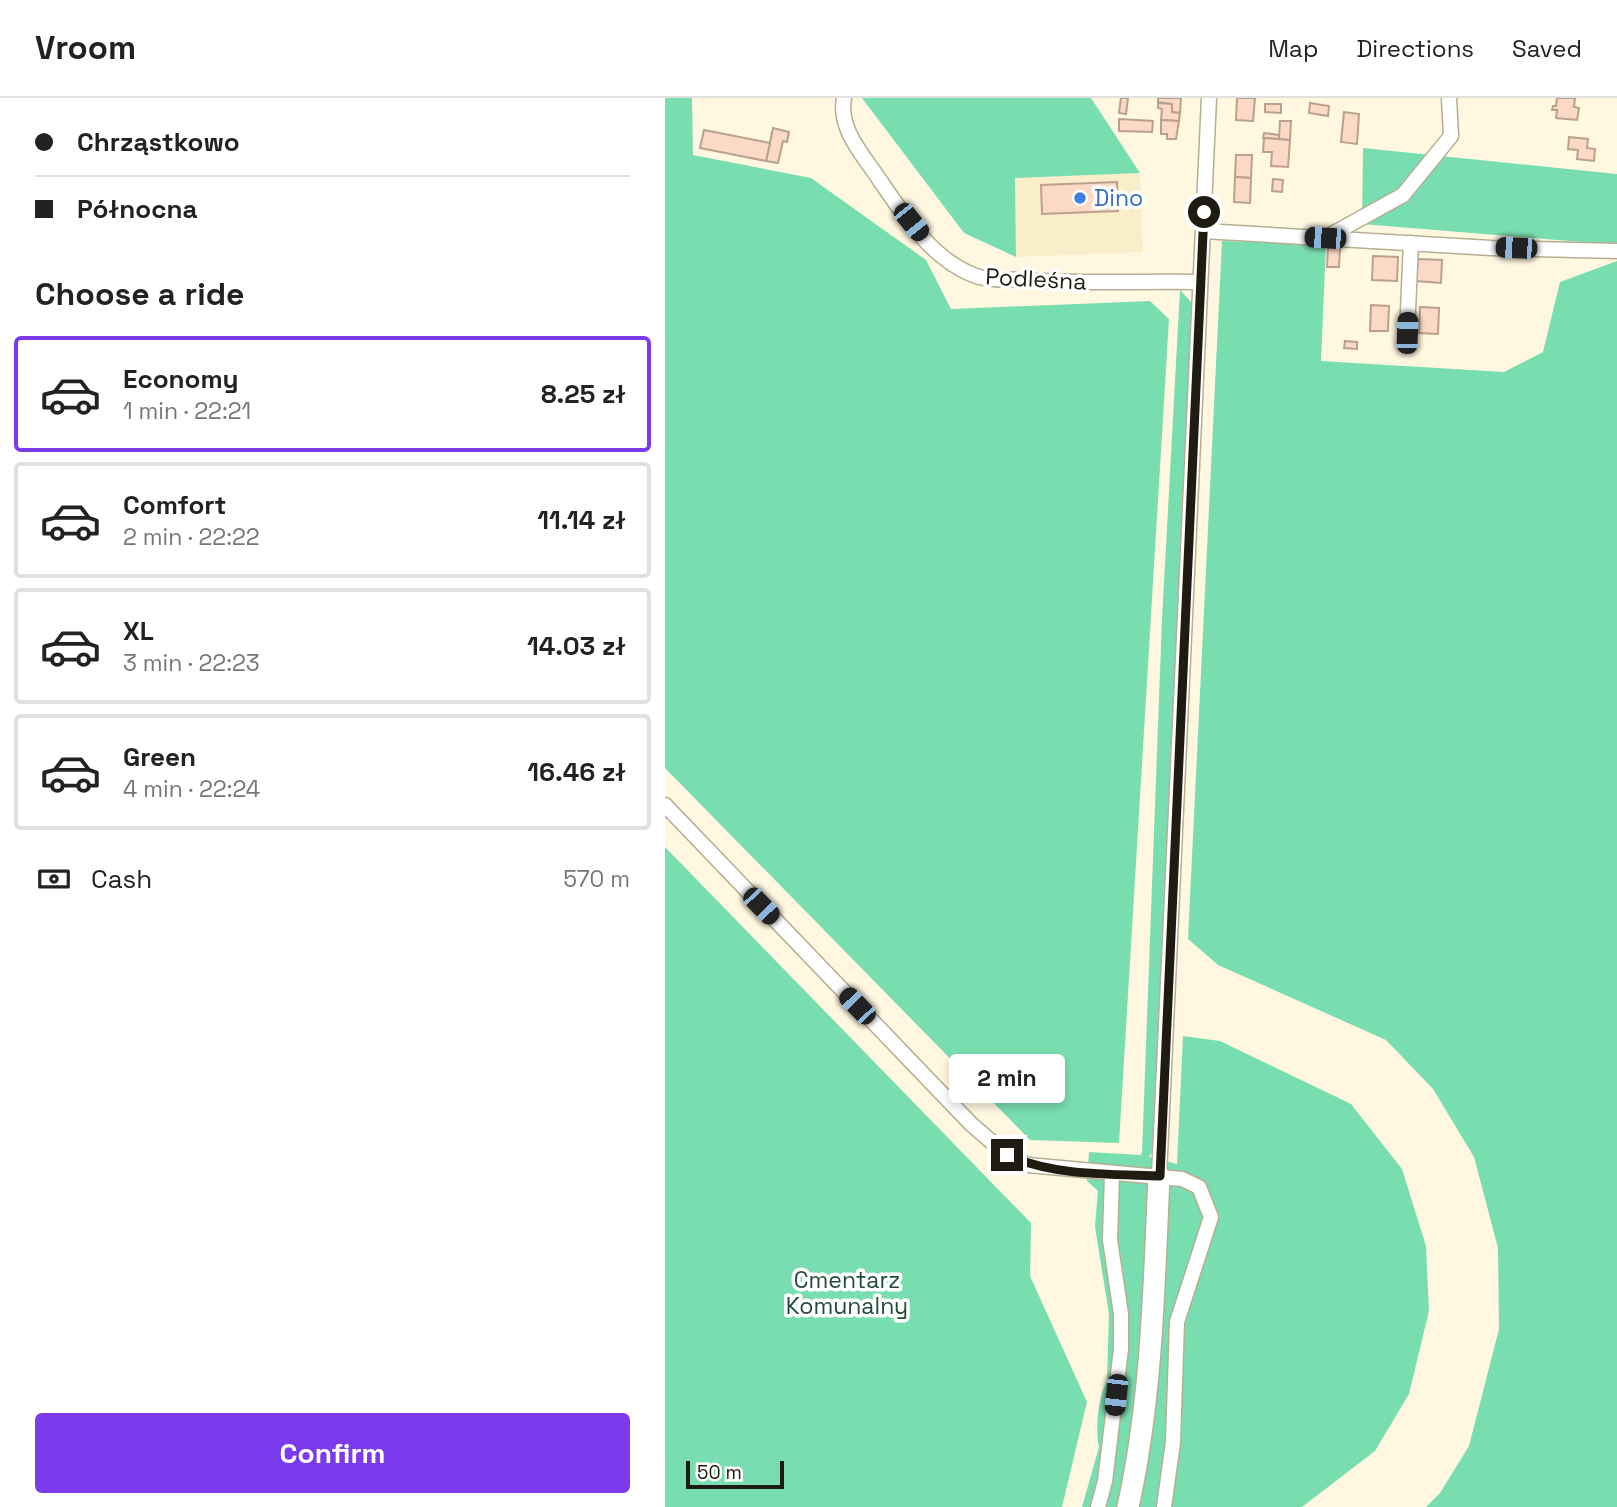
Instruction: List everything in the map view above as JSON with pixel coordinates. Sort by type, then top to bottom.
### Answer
[{"type":"highway","points":[[1129,1507],[1143,1433],[1151,1363],[1160,1176]]},
{"type":"street","name":"Podleśna","points":[[844,98],[842,108],[848,133],[899,208],[939,253],[972,275],[1070,283],[1201,282]]},
{"type":"street","points":[[1160,1176],[1209,98]]},
{"type":"street","points":[[1325,238],[1403,195],[1451,136],[1448,98]]},
{"type":"street","points":[[1203,231],[1617,251]]},
{"type":"street","points":[[1407,333],[1411,243]]},
{"type":"street","points":[[665,805],[988,1139],[1007,1155],[1028,1165],[1160,1176],[1182,1179],[1199,1187],[1211,1217],[1177,1322],[1173,1442],[1164,1507]]},
{"type":"street","points":[[1098,1507],[1105,1481],[1121,1349],[1121,1314],[1110,1240],[1112,1174]]},
{"type":"shaded area","points":[[1140,173],[1143,252],[1016,257],[1015,178]]},
{"type":"green space","points":[[665,98],[692,98],[693,155],[811,178],[926,260],[951,309],[1150,301],[1169,319],[1119,1143],[1030,1140],[665,768]]},
{"type":"green space","points":[[862,98],[1091,98],[1140,173],[1015,178],[1016,257],[964,233]]},
{"type":"green space","points":[[1363,148],[1617,174],[1617,245],[1362,224]]},
{"type":"green space","points":[[1222,241],[1326,244],[1321,361],[1504,372],[1543,352],[1560,282],[1617,261],[1617,1507],[1426,1507],[1440,1493],[1469,1446],[1499,1329],[1498,1248],[1474,1157],[1433,1089],[1386,1040],[1218,965],[1188,939]]},
{"type":"green space","points":[[1180,290],[1192,303],[1154,1149],[1149,1157],[1177,1164],[1183,1036],[1220,1041],[1351,1104],[1402,1169],[1426,1246],[1429,1311],[1409,1394],[1375,1451],[1302,1507],[1082,1507],[1099,1447],[1097,1422],[1099,1404],[1107,1381],[1109,1314],[1095,1227],[1098,1191],[1087,1181],[1089,1152],[1141,1155],[1142,1152],[1162,619]]},
{"type":"green space","name":"Cmentarz Komunalny","points":[[665,847],[1031,1223],[1030,1276],[1087,1402],[1062,1507],[665,1507]]},
{"type":"building","points":[[1121,98],[1128,98],[1126,114],[1119,113]]},
{"type":"building","points":[[1158,98],[1181,98],[1180,113],[1172,112],[1172,104],[1158,102]]},
{"type":"building","points":[[1237,98],[1255,98],[1253,121],[1236,120]]},
{"type":"building","points":[[1557,98],[1575,98],[1574,107],[1579,108],[1577,120],[1556,118],[1557,110],[1552,110],[1553,106],[1556,106]]},
{"type":"building","points":[[1158,103],[1172,104],[1172,112],[1180,113],[1179,121],[1161,120],[1162,109],[1158,108]]},
{"type":"building","points":[[1310,103],[1329,106],[1328,116],[1309,113]]},
{"type":"building","points":[[1265,104],[1281,104],[1281,113],[1265,112]]},
{"type":"building","points":[[1344,112],[1359,114],[1357,144],[1341,142]]},
{"type":"building","points":[[1119,119],[1153,121],[1152,132],[1119,131]]},
{"type":"building","points":[[1161,120],[1179,121],[1176,139],[1167,139],[1167,134],[1161,134]]},
{"type":"building","points":[[1280,121],[1291,121],[1290,140],[1279,139]]},
{"type":"building","points":[[773,128],[789,132],[787,142],[783,141],[778,163],[766,161]]},
{"type":"building","points":[[704,130],[770,143],[766,161],[700,148]]},
{"type":"building","points":[[1264,133],[1279,135],[1279,139],[1263,138]]},
{"type":"building","points":[[1569,137],[1588,139],[1587,148],[1595,149],[1594,161],[1577,159],[1578,150],[1568,149]]},
{"type":"building","points":[[1264,138],[1290,140],[1288,167],[1271,166],[1272,152],[1263,152]]},
{"type":"building","points":[[1236,155],[1252,155],[1251,178],[1235,177]]},
{"type":"building","points":[[1235,177],[1251,178],[1250,203],[1234,202]]},
{"type":"building","points":[[1273,179],[1283,180],[1282,192],[1272,191]]},
{"type":"building","name":"Dino","points":[[1117,182],[1118,211],[1042,214],[1041,185]]},
{"type":"building","points":[[1328,248],[1340,248],[1339,267],[1327,267]]},
{"type":"building","points":[[1373,256],[1398,257],[1397,281],[1372,280]]},
{"type":"building","points":[[1418,259],[1442,260],[1441,283],[1416,281]]},
{"type":"building","points":[[1371,305],[1389,306],[1388,331],[1370,331]]},
{"type":"building","points":[[1420,307],[1439,308],[1438,334],[1419,333]]},
{"type":"building","points":[[1345,341],[1357,342],[1357,349],[1344,348]]},
{"type":"place","name":"Dino","points":[[1080,198]]},
{"type":"route","points":[[1007,1155],[1028,1165],[1049,1168],[1160,1176],[1204,212]]}]
